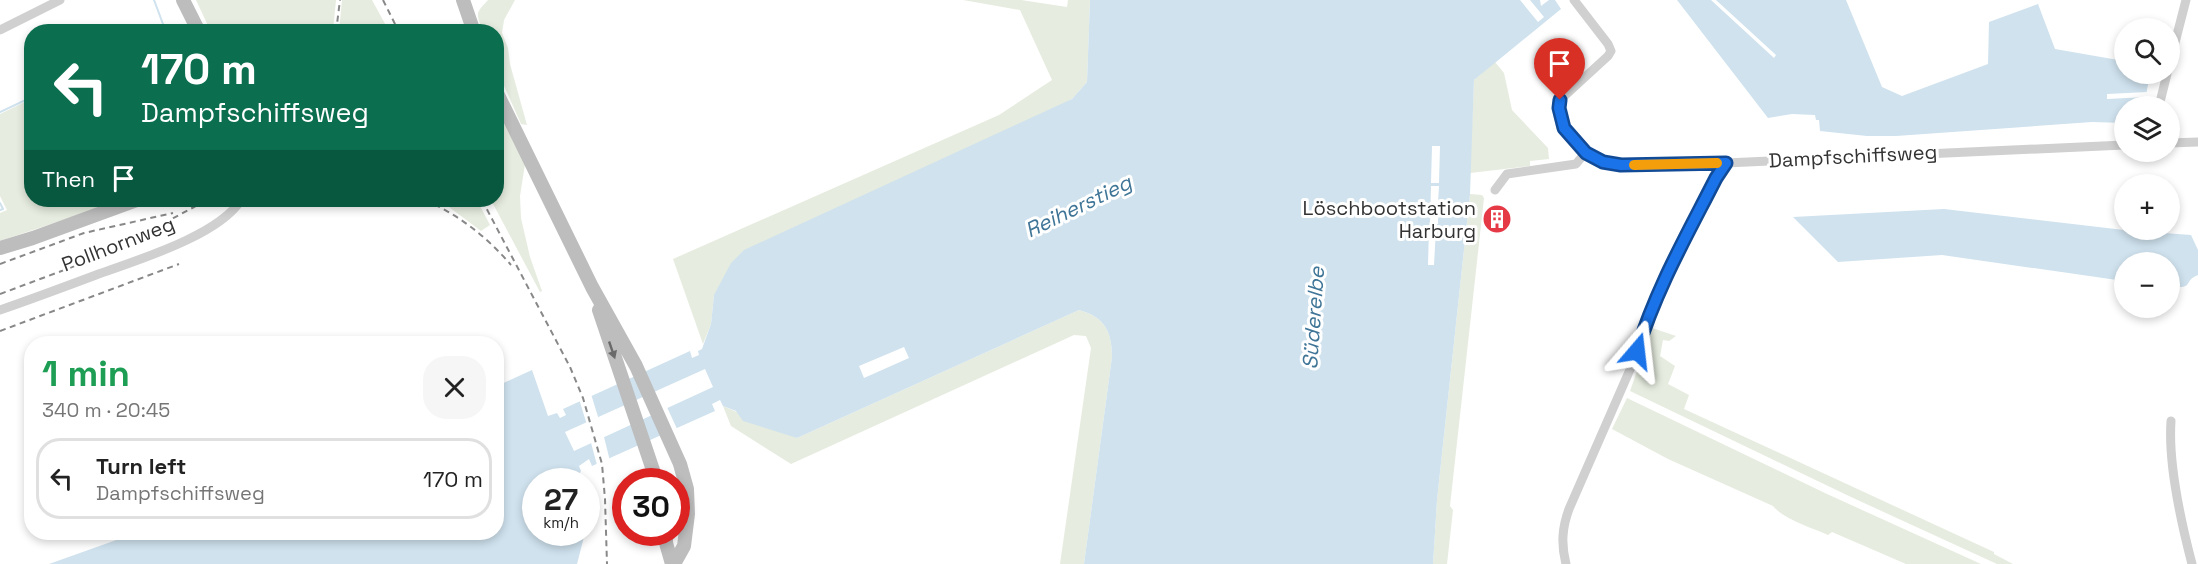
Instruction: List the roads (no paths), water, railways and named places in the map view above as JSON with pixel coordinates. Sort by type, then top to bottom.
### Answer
[{"type":"main road","points":[[183,0],[195,24]]},
{"type":"main road","points":[[467,1],[472,24]]},
{"type":"main road","points":[[504,107],[592,287],[636,366],[682,470],[688,501],[687,526],[684,546],[673,564]]},
{"type":"main road","points":[[0,248],[117,207]]},
{"type":"main road","points":[[592,287],[653,468]]},
{"type":"main road","points":[[669,546],[673,564]]},
{"type":"street","points":[[0,30],[60,0]]},
{"type":"street","name":"Dampfschiffsweg","points":[[1574,0],[1611,51],[1559,103],[1564,128],[1586,153],[1603,162],[1621,165],[1726,163],[2114,145]]},
{"type":"street","points":[[2180,23],[2186,0]]},
{"type":"street","points":[[2180,142],[2198,142]]},
{"type":"street","points":[[1495,190],[1507,174],[1576,164],[1586,153]]},
{"type":"street","points":[[1566,564],[1562,546],[1565,520],[1632,365],[1648,315],[1665,277],[1726,163]]},
{"type":"street","name":"Pollhornweg","points":[[0,310],[181,242],[214,225],[236,207]]},
{"type":"street","points":[[2171,421],[2177,489],[2192,564]]},
{"type":"water","points":[[1090,0],[1540,0],[1541,6],[1549,0],[1555,0],[1561,9],[1474,80],[1470,194],[1437,500],[1433,564],[1084,564],[1112,357],[1108,333],[1101,321],[1079,310],[797,438],[743,421],[736,411],[723,406],[720,400],[712,404],[715,411],[592,466],[589,459],[579,466],[580,468],[522,468],[522,546],[582,546],[577,564],[49,564],[116,540],[504,540],[504,383],[532,370],[548,416],[557,413],[560,418],[566,415],[563,409],[690,351],[692,358],[699,355],[698,351],[702,349],[711,324],[714,295],[731,263],[744,250],[1072,99],[1087,82]],"holes":[[[705,369],[713,387],[574,451],[565,432]]]},
{"type":"water","points":[[1677,0],[1846,0],[1882,87],[1902,96],[1988,64],[1989,22],[2038,4],[2055,49],[2114,59],[2114,84],[2148,84],[2146,96],[2114,96],[2114,123],[2092,122],[1896,136],[1867,136],[1820,131],[1819,120],[1816,120],[1815,115],[1792,114],[1768,118]]},
{"type":"water","points":[[1944,209],[2114,229],[2114,240],[2180,240],[2180,234],[2191,235],[2198,250],[2198,275],[2193,277],[2186,286],[2180,287],[2180,252],[2114,252],[2114,280],[1942,255],[1838,262],[1793,217]]},
{"type":"waterway","points":[[154,0],[163,24]]},
{"type":"waterway","points":[[0,112],[24,101]]},
{"type":"waterway","points":[[0,203],[3,209],[0,210]]},
{"type":"railway","points":[[337,24],[340,0]]},
{"type":"railway","points":[[383,0],[395,24]]},
{"type":"railway","points":[[0,294],[107,254],[194,207]]},
{"type":"railway","points":[[438,207],[472,228],[511,265]]},
{"type":"railway","points":[[486,207],[570,367],[583,398],[602,464],[607,564]]},
{"type":"railway","points":[[0,264],[84,233],[173,213]]},
{"type":"railway","points":[[0,331],[179,264]]},
{"type":"place","name":"Löschbootstation Harburg","points":[[1497,219]]},
{"type":"water label","name":"Reiherstieg","points":[[1078,206]]},
{"type":"water label","name":"Süderelbe","points":[[1313,318]]}]
